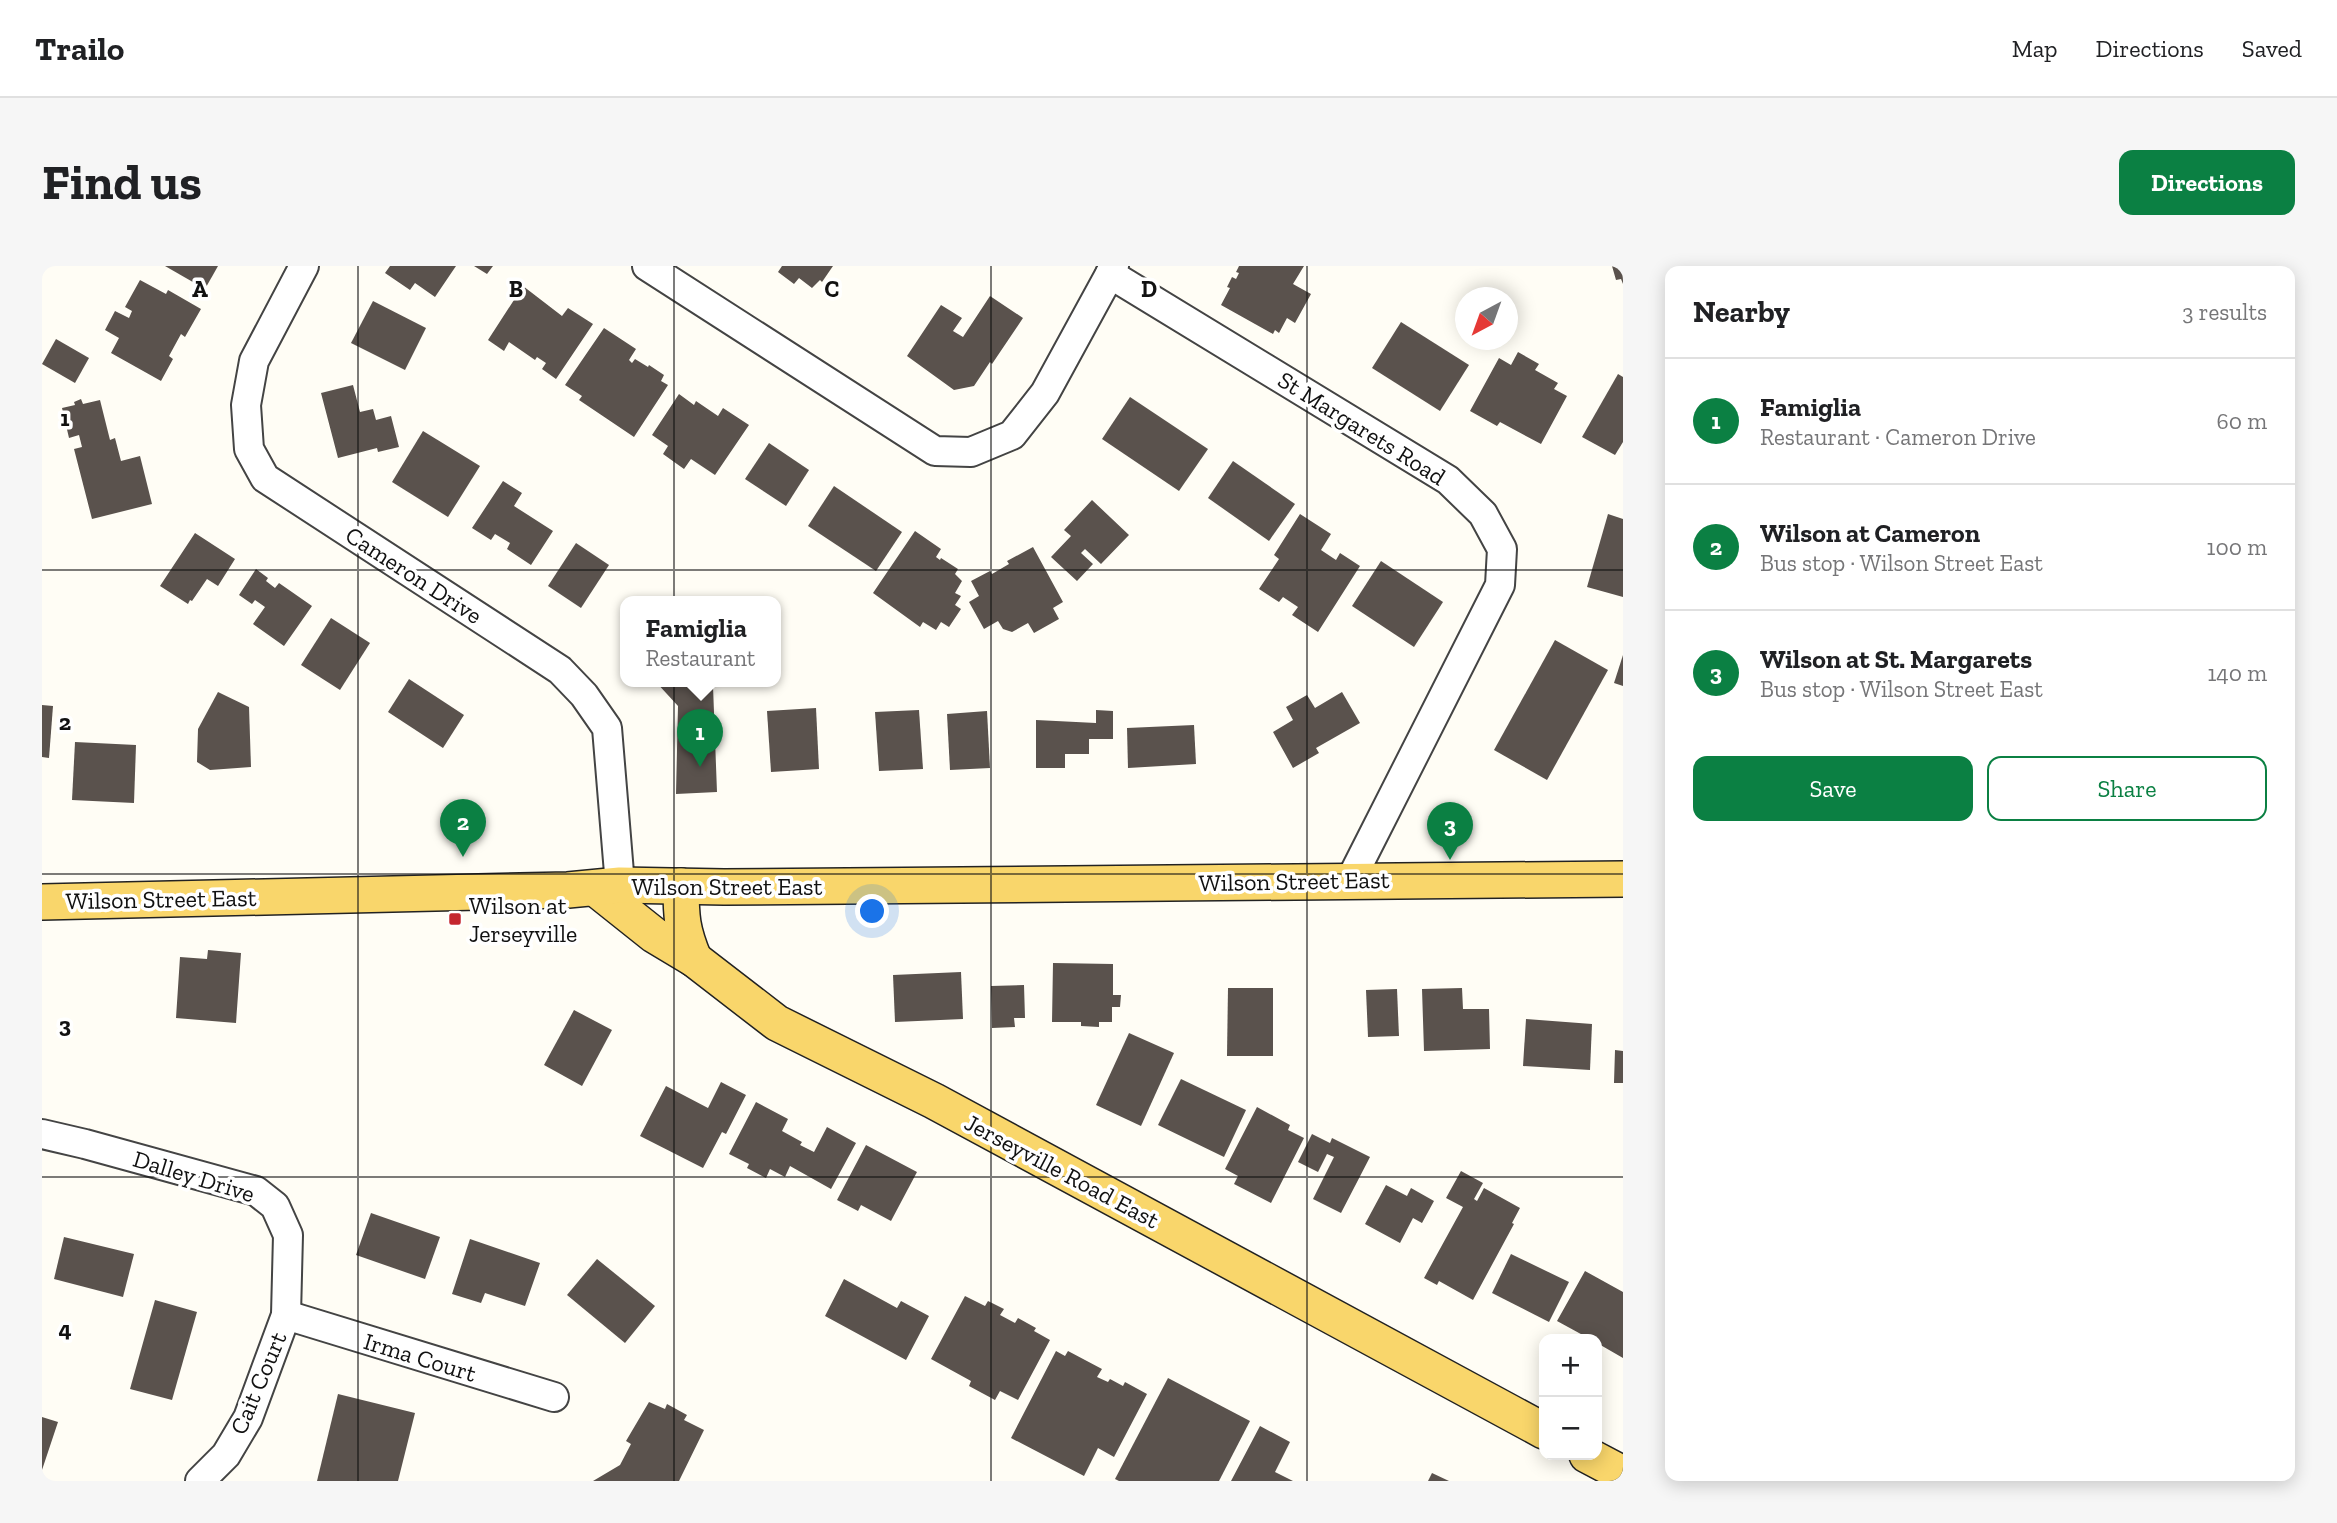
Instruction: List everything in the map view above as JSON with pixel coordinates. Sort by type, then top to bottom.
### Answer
[{"type":"main road","name":"Wilson Street East","points":[[42,902],[681,886],[1623,878]]},
{"type":"main road","points":[[681,886],[680,913],[684,935],[694,959]]},
{"type":"main road","name":"Jerseyville Road East","points":[[594,888],[654,935],[694,959],[777,1023],[946,1107],[1539,1429]]},
{"type":"main road","points":[[594,888],[617,934],[684,979],[777,1023]]},
{"type":"main road","points":[[1596,1460],[1623,1474]]},
{"type":"street","name":"Cameron Drive","points":[[304,266],[254,360],[246,405],[249,449],[265,478],[560,670],[584,695],[607,728],[594,888]]},
{"type":"street","points":[[647,266],[935,451],[971,452],[1012,435],[1021,425],[1045,393],[1112,270]]},
{"type":"street","name":"St Margarets Road","points":[[1112,270],[1448,480],[1483,514],[1502,548],[1500,585],[1350,881]]},
{"type":"street","name":"Dalley Drive","points":[[42,1134],[85,1143],[256,1191],[275,1206],[288,1235],[286,1315]]},
{"type":"street","name":"Irma Court","points":[[286,1315],[554,1397]]},
{"type":"street","name":"Cait Court","points":[[200,1481],[226,1455],[248,1418],[286,1315]]},
{"type":"building","points":[[165,266],[218,266],[205,289]]},
{"type":"building","points":[[390,266],[456,266],[435,297],[415,283],[410,290],[385,273]]},
{"type":"building","points":[[474,266],[493,266],[487,274]]},
{"type":"building","points":[[782,266],[833,266],[822,282],[820,280],[812,288],[799,278],[794,284],[778,272]]},
{"type":"building","points":[[1239,266],[1304,266],[1293,284],[1311,294],[1295,323],[1287,318],[1279,333],[1275,330],[1273,334],[1221,305],[1230,288],[1227,287],[1232,277],[1236,279],[1239,273],[1236,272]]},
{"type":"building","points":[[1612,266],[1623,266],[1623,284],[1621,279],[1616,280]]},
{"type":"building","points":[[140,280],[166,294],[168,290],[201,309],[185,337],[181,334],[169,356],[173,359],[161,381],[111,353],[119,338],[105,330],[115,311],[129,318],[132,311],[125,307]]},
{"type":"building","points":[[523,286],[562,316],[568,308],[593,324],[556,379],[542,369],[546,363],[537,357],[535,360],[509,342],[504,351],[488,340]]},
{"type":"building","points":[[990,296],[1023,318],[974,386],[954,390],[907,356],[941,305],[962,318],[953,331],[963,337]]},
{"type":"building","points":[[373,301],[426,328],[405,370],[351,343]]},
{"type":"building","points":[[1401,322],[1469,365],[1440,411],[1372,368]]},
{"type":"building","points":[[604,328],[636,349],[629,360],[632,363],[635,359],[648,367],[649,365],[664,375],[661,381],[668,385],[634,437],[579,400],[582,396],[565,385]]},
{"type":"building","points":[[56,339],[89,358],[75,383],[42,364]]},
{"type":"building","points":[[1518,352],[1539,364],[1535,370],[1558,383],[1554,389],[1567,396],[1541,444],[1500,422],[1497,426],[1470,411],[1499,358],[1511,365]]},
{"type":"building","points":[[1618,374],[1623,377],[1623,442],[1615,455],[1582,437]]},
{"type":"building","points":[[353,385],[360,412],[373,409],[376,420],[391,416],[399,447],[378,452],[377,448],[338,458],[321,393]]},
{"type":"building","points":[[679,394],[694,405],[696,401],[718,416],[723,408],[749,425],[715,475],[691,459],[684,469],[663,454],[668,446],[652,435]]},
{"type":"building","points":[[1130,397],[1208,449],[1179,491],[1102,439]]},
{"type":"building","points":[[81,399],[83,404],[100,400],[110,440],[115,438],[121,461],[140,456],[152,504],[92,519],[74,449],[82,447],[79,435],[69,438],[62,408],[75,405],[74,402]]},
{"type":"building","points":[[423,431],[480,466],[448,517],[392,482]]},
{"type":"building","points":[[769,443],[809,470],[786,506],[745,479]]},
{"type":"building","points":[[1233,461],[1295,504],[1269,541],[1208,498]]},
{"type":"building","points":[[503,481],[522,493],[514,506],[553,531],[531,565],[507,549],[510,543],[495,534],[491,540],[472,528]]},
{"type":"building","points":[[834,486],[902,532],[876,571],[808,526]]},
{"type":"building","points":[[1092,500],[1129,535],[1101,564],[1085,549],[1081,553],[1093,564],[1077,581],[1051,557],[1071,536],[1064,530]]},
{"type":"building","points":[[1300,514],[1331,534],[1321,550],[1336,560],[1340,553],[1360,566],[1318,632],[1292,615],[1298,607],[1283,597],[1279,602],[1259,589],[1279,559],[1274,555]]},
{"type":"building","points":[[1608,514],[1623,519],[1623,597],[1587,587]]},
{"type":"building","points":[[915,531],[941,549],[936,557],[958,569],[955,574],[962,581],[955,593],[961,596],[955,605],[961,609],[949,627],[941,622],[936,630],[923,622],[920,627],[873,593]]},
{"type":"building","points":[[195,533],[235,559],[218,586],[207,579],[188,604],[160,586]]},
{"type":"building","points":[[576,543],[609,565],[581,608],[548,586]]},
{"type":"building","points":[[1033,547],[1063,602],[1053,608],[1059,619],[1034,633],[1028,623],[1012,632],[1003,629],[998,621],[984,629],[969,602],[979,596],[971,581],[990,571],[992,574],[1009,564],[1007,561]]},
{"type":"building","points":[[1381,561],[1443,602],[1414,647],[1352,606]]},
{"type":"building","points":[[256,569],[268,578],[266,581],[275,588],[279,583],[312,606],[284,646],[253,624],[265,607],[255,600],[252,604],[239,595]]},
{"type":"building","points":[[331,618],[370,643],[340,690],[301,665]]},
{"type":"building","points":[[1555,640],[1608,670],[1547,780],[1494,750]]},
{"type":"building","points":[[1623,655],[1623,686],[1614,683]]},
{"type":"building","points":[[409,679],[464,715],[443,748],[388,712]]},
{"type":"building","points":[[661,687],[713,687],[717,792],[676,794],[678,706]]},
{"type":"building","points":[[218,692],[249,707],[251,767],[210,770],[197,762],[198,729]]},
{"type":"building","points":[[1342,692],[1360,723],[1316,748],[1319,753],[1293,768],[1273,732],[1293,720],[1286,707],[1307,695],[1315,708]]},
{"type":"building","points":[[42,705],[53,706],[49,758],[42,757]]},
{"type":"building","points":[[816,708],[819,769],[771,772],[767,711]]},
{"type":"building","points":[[919,710],[923,769],[879,771],[875,712]]},
{"type":"building","points":[[1096,710],[1113,711],[1113,739],[1089,739],[1089,754],[1065,754],[1065,768],[1036,768],[1036,720],[1096,723]]},
{"type":"building","points":[[987,711],[990,768],[950,770],[947,714]]},
{"type":"building","points":[[1194,725],[1196,764],[1128,768],[1127,728]]},
{"type":"building","points":[[75,742],[136,745],[134,803],[72,800]]},
{"type":"building","points":[[208,950],[241,953],[236,1023],[176,1018],[180,957],[207,959]]},
{"type":"building","points":[[1053,963],[1113,964],[1113,995],[1121,995],[1120,1007],[1112,1007],[1112,1022],[1099,1022],[1099,1027],[1081,1026],[1081,1022],[1052,1022]]},
{"type":"building","points":[[961,972],[963,1019],[895,1022],[893,975]]},
{"type":"building","points":[[1024,985],[1025,1018],[1014,1018],[1015,1027],[992,1028],[991,986]]},
{"type":"building","points":[[1228,988],[1273,988],[1273,1056],[1227,1056]]},
{"type":"building","points":[[1462,988],[1463,1009],[1489,1009],[1490,1049],[1424,1051],[1422,989]]},
{"type":"building","points":[[1397,989],[1399,1036],[1368,1037],[1366,990]]},
{"type":"building","points":[[574,1010],[612,1030],[582,1086],[544,1065]]},
{"type":"building","points":[[1526,1019],[1592,1024],[1590,1070],[1523,1066]]},
{"type":"building","points":[[1129,1033],[1174,1053],[1141,1126],[1096,1105]]},
{"type":"building","points":[[1615,1050],[1623,1051],[1623,1083],[1614,1083]]},
{"type":"building","points":[[1181,1079],[1246,1110],[1224,1157],[1158,1125]]},
{"type":"building","points":[[721,1082],[746,1095],[726,1134],[722,1132],[703,1168],[640,1136],[666,1086],[708,1108]]},
{"type":"building","points":[[756,1102],[788,1119],[782,1131],[814,1152],[827,1127],[856,1143],[831,1189],[790,1166],[785,1177],[770,1169],[766,1178],[747,1168],[749,1164],[729,1154]]},
{"type":"building","points":[[1257,1107],[1290,1125],[1288,1130],[1304,1138],[1271,1203],[1234,1184],[1238,1176],[1225,1169]]},
{"type":"building","points":[[1312,1134],[1330,1143],[1332,1138],[1370,1157],[1341,1213],[1313,1199],[1334,1157],[1327,1154],[1318,1172],[1298,1162]]},
{"type":"building","points":[[866,1145],[917,1172],[891,1221],[861,1205],[858,1211],[837,1200]]},
{"type":"building","points":[[1461,1171],[1483,1183],[1474,1199],[1477,1201],[1484,1188],[1520,1208],[1473,1300],[1439,1281],[1437,1285],[1424,1278],[1463,1207],[1446,1198]]},
{"type":"building","points":[[1386,1185],[1407,1196],[1411,1188],[1434,1201],[1422,1223],[1413,1218],[1400,1243],[1365,1224]]},
{"type":"building","points":[[371,1213],[440,1237],[425,1279],[356,1255]]},
{"type":"building","points":[[64,1237],[134,1254],[123,1297],[54,1279]]},
{"type":"building","points":[[470,1239],[540,1263],[525,1306],[485,1293],[481,1303],[452,1294]]},
{"type":"building","points":[[1511,1254],[1569,1282],[1549,1322],[1492,1293]]},
{"type":"building","points":[[597,1259],[655,1306],[625,1343],[567,1295]]},
{"type":"building","points":[[1585,1271],[1623,1292],[1623,1358],[1602,1346],[1602,1334],[1581,1334],[1557,1321]]},
{"type":"building","points":[[844,1279],[897,1308],[901,1301],[929,1316],[906,1360],[825,1316]]},
{"type":"building","points":[[965,1296],[985,1306],[988,1301],[1004,1309],[1000,1315],[1015,1323],[1018,1318],[1050,1340],[1018,1400],[1000,1391],[995,1400],[969,1386],[971,1381],[931,1359]]},
{"type":"building","points":[[155,1300],[197,1312],[172,1400],[130,1389]]},
{"type":"building","points":[[1056,1351],[1065,1356],[1068,1351],[1102,1369],[1097,1377],[1108,1382],[1110,1379],[1123,1386],[1125,1382],[1147,1394],[1114,1457],[1098,1448],[1084,1476],[1011,1438]]},
{"type":"building","points":[[1168,1378],[1250,1421],[1219,1481],[1115,1479]]},
{"type":"building","points":[[338,1394],[415,1413],[398,1481],[317,1481]]},
{"type":"building","points":[[649,1402],[665,1409],[667,1404],[687,1415],[684,1420],[704,1430],[679,1481],[593,1481],[620,1465],[631,1444],[626,1441]]},
{"type":"building","points":[[42,1417],[58,1422],[42,1470]]},
{"type":"building","points":[[1260,1426],[1290,1442],[1275,1472],[1293,1481],[1231,1481]]},
{"type":"building","points":[[1432,1473],[1449,1481],[1428,1481]]},
{"type":"place","name":"Famiglia","points":[[700,767]]},
{"type":"place","name":"Wilson at Cameron","points":[[463,857]]},
{"type":"place","name":"Wilson at St. Margarets","points":[[1450,860]]},
{"type":"place","name":"Wilson at Jerseyville","points":[[455,919]]}]
